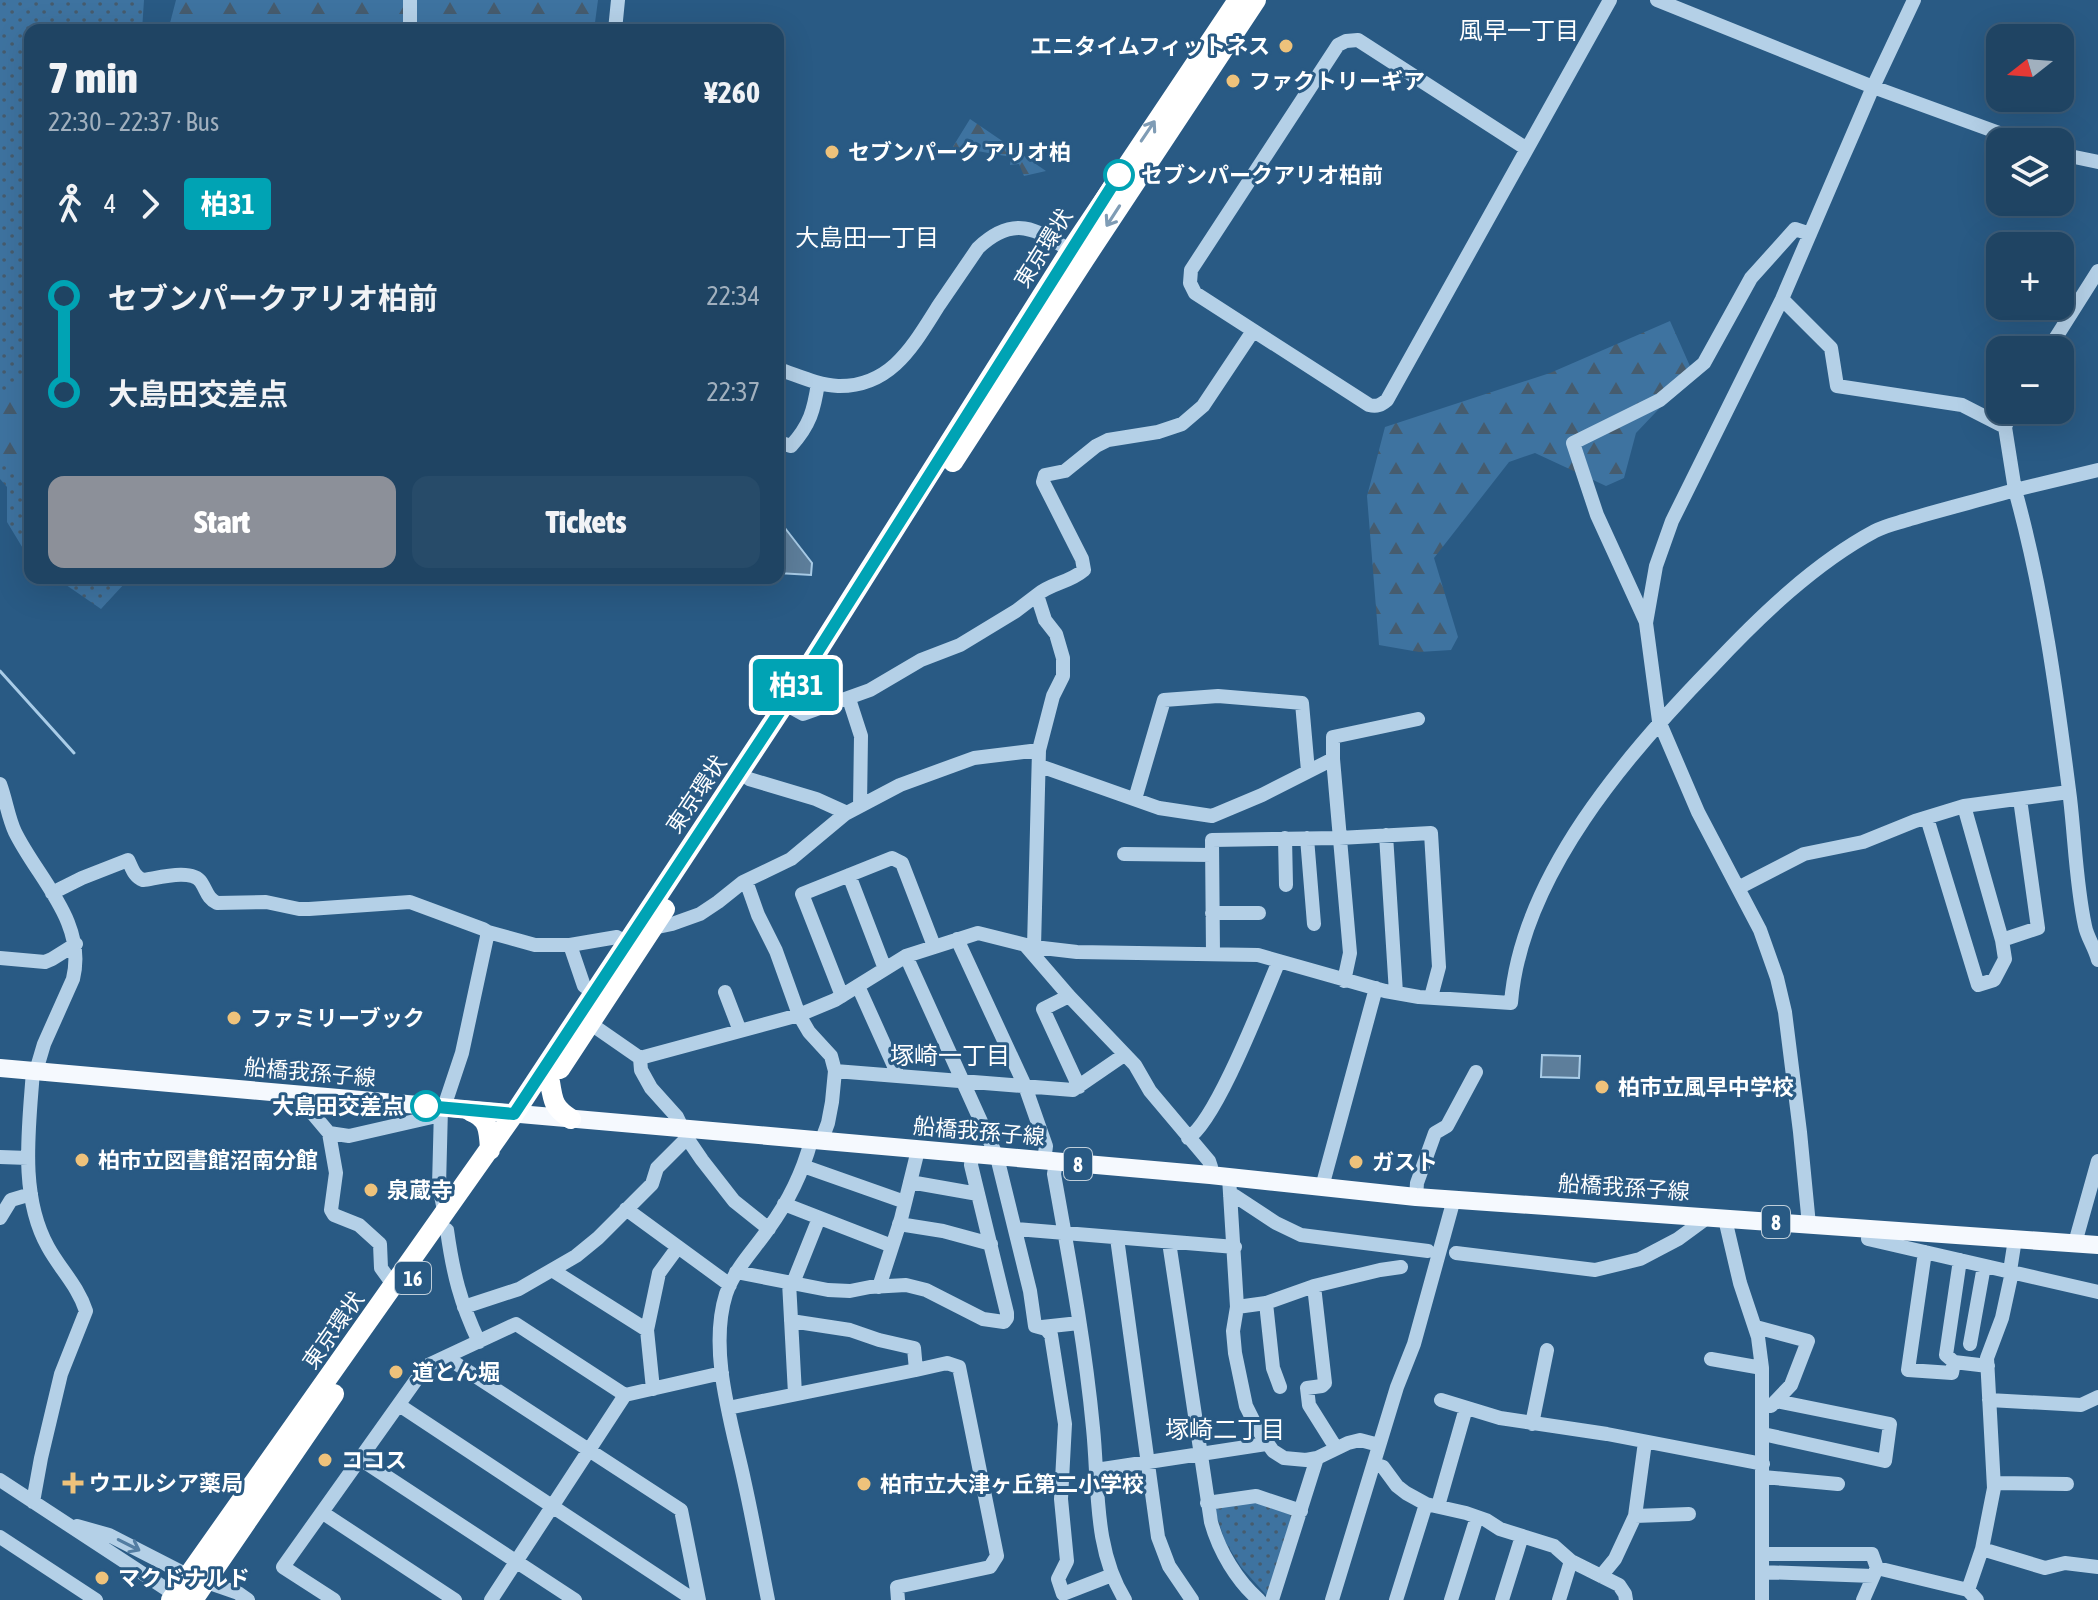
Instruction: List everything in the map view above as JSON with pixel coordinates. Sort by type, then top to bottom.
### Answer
[{"type":"highway","name":"東京環状","points":[[181,1599],[399,1297],[490,1150],[550,1082],[591,1024],[794,709],[1238,0]]},
{"type":"highway","name":"東京環状","points":[[197,1579],[394,1286],[500,1158],[521,1115],[626,942],[1077,255],[1256,0]]},
{"type":"highway","points":[[550,1082],[555,1105],[571,1119]]},
{"type":"highway","points":[[470,1111],[485,1120],[490,1150]]},
{"type":"main road","name":"船橋我孫子線","points":[[0,1068],[442,1110],[571,1119],[685,1134],[816,1141],[1210,1175],[1230,1187],[1322,1187],[1416,1197],[2098,1245]]},
{"type":"street","points":[[410,0],[410,24]]},
{"type":"street","points":[[616,24],[618,0]]},
{"type":"street","points":[[1527,149],[1358,40],[1346,41],[1338,45],[1191,270],[1190,283],[1195,293],[1369,405],[1382,404],[1387,400],[1527,149],[1610,0]]},
{"type":"street","points":[[1657,0],[1873,87],[1986,128]]},
{"type":"street","points":[[1646,623],[1656,566],[1672,521],[1782,299],[1914,0]]},
{"type":"street","points":[[2074,157],[2098,162]]},
{"type":"street","points":[[784,371],[818,383],[839,386],[867,383],[895,365],[910,350],[978,248],[992,235],[1006,229],[1026,228],[1043,234],[1077,255]]},
{"type":"street","points":[[1809,1225],[1785,1012],[1777,978],[1760,930],[1698,812],[1659,721],[1646,623],[1597,515],[1573,443],[1660,400],[1704,363],[1751,278],[1795,229],[1810,234]]},
{"type":"street","points":[[2057,336],[2098,271]]},
{"type":"street","points":[[1782,299],[1831,348],[1837,386],[1962,405],[2005,427]]},
{"type":"street","points":[[794,709],[803,714],[870,690],[921,660],[978,636],[1046,587],[1077,576],[1084,570],[1082,559],[1043,482],[1045,475],[1065,471],[1108,440],[1158,432],[1182,424],[1203,406],[1253,331]]},
{"type":"street","points":[[784,444],[791,446],[814,410],[818,383]]},
{"type":"street","points":[[2006,424],[2015,490],[2041,607],[2069,792],[2085,929],[2098,960]]},
{"type":"street","points":[[591,1024],[640,1058],[799,1015],[842,996],[906,956],[978,933],[1029,946],[1077,952],[1258,955],[1396,993],[1511,1003],[1518,957],[1538,903],[1560,858],[1607,786],[1659,721],[1748,629],[1822,564],[1877,529],[2098,470]]},
{"type":"street","points":[[1037,595],[1045,620],[1061,646],[1063,676],[1053,696],[1039,750],[1029,946],[1069,996],[1135,1065],[1150,1091],[1209,1161],[1210,1175]]},
{"type":"street","points":[[1135,799],[1164,700],[1218,696],[1302,703],[1308,771]]},
{"type":"street","points":[[849,699],[861,736],[853,810]]},
{"type":"street","points":[[1344,981],[1350,953],[1333,737],[1418,719]]},
{"type":"street","points":[[653,928],[700,914],[746,881],[791,859],[853,810],[900,785],[974,758],[1039,750]]},
{"type":"street","points":[[1040,766],[1159,808],[1212,816],[1333,759]]},
{"type":"street","points":[[749,779],[853,810]]},
{"type":"street","points":[[0,784],[15,832],[52,893],[76,944],[73,979],[35,1071],[28,1158],[31,1194],[40,1229],[48,1247],[76,1288],[86,1311],[61,1374],[33,1502]]},
{"type":"street","points":[[1738,888],[1804,854],[1863,842],[1964,806],[2069,792]]},
{"type":"street","points":[[2002,940],[2038,928],[2020,799]]},
{"type":"street","points":[[1927,818],[1978,985],[1994,980],[2005,959],[2002,940],[1964,806]]},
{"type":"street","points":[[1213,954],[1212,840],[1431,833],[1439,967],[1431,997]]},
{"type":"street","points":[[1386,835],[1396,993]]},
{"type":"street","points":[[1285,838],[1286,885]]},
{"type":"street","points":[[1307,838],[1314,924]]},
{"type":"street","points":[[1124,854],[1212,855]]},
{"type":"street","points":[[842,996],[802,894],[892,858],[902,863],[934,946]]},
{"type":"street","points":[[52,893],[128,860],[138,879],[194,875],[211,900],[217,903],[266,902],[309,909],[410,902],[488,932],[535,945],[570,945],[617,937],[626,942]]},
{"type":"street","points":[[849,875],[885,969]]},
{"type":"street","points":[[746,881],[799,1015],[809,1032],[831,1056],[835,1071],[830,1113],[784,1204],[733,1279],[719,1332],[728,1408],[768,1600]]},
{"type":"street","points":[[1212,913],[1259,913]]},
{"type":"street","points":[[479,1342],[464,1307],[452,1266],[439,1186],[442,1110],[465,1042],[488,932]]},
{"type":"street","points":[[957,939],[1025,1086],[1054,1174],[1093,1427],[1101,1531],[1112,1575],[1125,1600]]},
{"type":"street","points":[[0,958],[45,962],[76,944]]},
{"type":"street","points":[[570,945],[584,986],[594,992]]},
{"type":"street","points":[[906,956],[997,1157],[1038,1327]]},
{"type":"street","points":[[1188,1138],[1196,1134],[1222,1091],[1279,961]]},
{"type":"street","points":[[858,986],[898,1075]]},
{"type":"street","points":[[1322,1187],[1376,988]]},
{"type":"street","points":[[725,992],[740,1031]]},
{"type":"street","points":[[1069,996],[1043,1009],[1079,1087]]},
{"type":"street","points":[[835,1071],[1073,1090],[1124,1055]]},
{"type":"street","points":[[640,1058],[641,1070],[651,1088],[677,1117],[685,1134],[734,1201],[769,1229]]},
{"type":"street","points":[[1416,1197],[1417,1183],[1435,1133],[1447,1126],[1476,1072]]},
{"type":"street","points":[[297,1095],[329,1133],[336,1173],[331,1210],[334,1215],[359,1225],[380,1244],[381,1268],[394,1286]]},
{"type":"street","points":[[329,1133],[349,1136],[442,1110]]},
{"type":"street","points":[[464,1307],[519,1289],[576,1256],[652,1184],[657,1168],[685,1134]]},
{"type":"street","points":[[879,1287],[918,1150]]},
{"type":"street","points":[[972,1155],[971,1165],[1007,1313],[1005,1320]]},
{"type":"street","points":[[0,1157],[28,1158]]},
{"type":"street","points":[[2075,1243],[2098,1161]]},
{"type":"street","points":[[803,1166],[905,1202]]},
{"type":"street","points":[[910,1182],[978,1194]]},
{"type":"street","points":[[1230,1187],[1237,1307],[1233,1331],[1235,1353],[1246,1406],[1266,1444],[1284,1458],[1306,1460],[1360,1440],[1379,1445]]},
{"type":"street","points":[[1230,1187],[1235,1196],[1301,1235],[1428,1251]]},
{"type":"street","points":[[0,1218],[11,1200],[31,1194]]},
{"type":"street","points":[[1332,1600],[1379,1445],[1414,1344],[1454,1199]]},
{"type":"street","points":[[784,1204],[892,1246]]},
{"type":"street","points":[[626,1209],[678,1247],[733,1279],[850,1291],[906,1285],[926,1290],[983,1319],[1005,1320],[1046,1329],[1051,1335],[1065,1421],[1061,1499],[1067,1557],[1058,1579],[1063,1594],[1112,1575]]},
{"type":"street","points":[[795,1394],[791,1283],[819,1218]]},
{"type":"street","points":[[1456,1253],[1595,1270],[1640,1259],[1716,1218],[1756,1327],[1762,1368],[1762,1600]]},
{"type":"street","points":[[899,1224],[943,1231],[991,1244]]},
{"type":"street","points":[[1016,1229],[1235,1247]]},
{"type":"street","points":[[1869,1229],[1868,1239],[2098,1292]]},
{"type":"street","points":[[1117,1238],[1158,1537],[1169,1566],[1192,1600]]},
{"type":"street","points":[[1762,1572],[1875,1572],[1972,1595],[1994,1483],[1987,1358],[2002,1318],[2015,1239]]},
{"type":"street","points":[[1169,1242],[1211,1522],[1219,1546],[1259,1600]]},
{"type":"street","points":[[653,1389],[647,1330],[659,1273],[678,1247]]},
{"type":"street","points":[[1925,1252],[1908,1370],[1952,1373],[1954,1362]]},
{"type":"street","points":[[1960,1260],[1946,1355],[1954,1362],[1988,1366]]},
{"type":"street","points":[[1970,1344],[1984,1266]]},
{"type":"street","points":[[1237,1307],[1266,1303],[1314,1286],[1401,1267]]},
{"type":"street","points":[[552,1270],[647,1330]]},
{"type":"street","points":[[1314,1286],[1325,1383],[1307,1388],[1309,1405],[1336,1448]]},
{"type":"street","points":[[1266,1303],[1273,1368],[1280,1387]]},
{"type":"street","points":[[791,1321],[850,1330],[914,1348],[916,1370]]},
{"type":"street","points":[[1038,1327],[1079,1323]]},
{"type":"street","points":[[334,1600],[283,1567],[426,1366],[516,1324],[625,1395]]},
{"type":"street","points":[[1756,1327],[1808,1341],[1791,1385],[1762,1415]]},
{"type":"street","points":[[1532,1424],[1547,1350]]},
{"type":"street","points":[[446,1357],[681,1510],[696,1600]]},
{"type":"street","points":[[1711,1359],[1762,1368]]},
{"type":"street","points":[[728,1408],[947,1363],[959,1367],[997,1556],[990,1567],[897,1587],[898,1600]]},
{"type":"street","points":[[491,1600],[625,1395],[722,1373]]},
{"type":"street","points":[[1989,1400],[2081,1405],[2098,1397]]},
{"type":"street","points":[[1441,1400],[1500,1418],[1607,1434],[1838,1484]]},
{"type":"street","points":[[1763,1434],[1885,1461],[1890,1424],[1776,1401]]},
{"type":"street","points":[[399,1405],[696,1600]]},
{"type":"street","points":[[1396,1600],[1466,1408]]},
{"type":"street","points":[[1601,1576],[1615,1559],[1635,1516],[1645,1442]]},
{"type":"street","points":[[1096,1470],[1266,1444]]},
{"type":"street","points":[[1272,1600],[1317,1458]]},
{"type":"street","points":[[360,1459],[575,1600]]},
{"type":"street","points":[[1374,1464],[1383,1467],[1406,1493],[1432,1505],[1486,1520],[1500,1529],[1554,1546],[1571,1561],[1619,1585],[1626,1600]]},
{"type":"street","points":[[0,1480],[181,1599]]},
{"type":"street","points":[[1994,1483],[2067,1484]]},
{"type":"street","points":[[1207,1503],[1256,1496],[1301,1511]]},
{"type":"street","points":[[323,1513],[455,1600]]},
{"type":"street","points":[[1635,1516],[1689,1514]]},
{"type":"street","points":[[1451,1600],[1477,1517]]},
{"type":"street","points":[[65,1523],[109,1535],[197,1579],[238,1593],[248,1600]]},
{"type":"street","points":[[1502,1600],[1522,1536]]},
{"type":"street","points":[[0,1537],[96,1600]]},
{"type":"street","points":[[1982,1549],[2045,1568],[2065,1563],[2098,1567]]},
{"type":"street","points":[[1762,1554],[1872,1554],[1875,1572],[1863,1600]]},
{"type":"street","points":[[1559,1600],[1571,1561]]},
{"type":"green space","points":[[0,0],[144,0],[142,24],[24,24],[24,550],[7,522],[7,487],[0,479]]},
{"type":"green space","points":[[176,0],[598,0],[595,24],[170,24]]},
{"type":"green space","points":[[970,119],[1046,171],[1024,176],[1019,164],[1010,165],[1011,157],[955,147],[950,156]]},
{"type":"green space","points":[[1670,321],[1693,373],[1636,433],[1624,478],[1606,486],[1535,453],[1509,462],[1434,558],[1458,637],[1451,650],[1419,652],[1379,645],[1367,496],[1385,427],[1550,373]]},
{"type":"green space","points":[[24,374],[24,475],[0,451],[0,395]]},
{"type":"green space","points":[[65,584],[124,584],[101,609]]},
{"type":"green space","points":[[1255,1499],[1295,1512],[1267,1596],[1241,1567],[1225,1541],[1214,1507]]},
{"type":"shaded area","points":[[784,527],[812,563],[811,575],[784,573]]},
{"type":"shaded area","points":[[1542,1055],[1580,1056],[1579,1078],[1541,1077]]},
{"type":"waterway","points":[[0,671],[74,753]]},
{"type":"bus line","name":"柏31","points":[[426,1106],[514,1114],[782,708],[1119,175]]},
{"type":"place","name":"エニタイムフィットネス","points":[[1286,46]]},
{"type":"place","name":"ファクトリーギア","points":[[1233,81]]},
{"type":"place","name":"セブンパーク アリオ柏","points":[[832,152]]},
{"type":"place","name":"セブンパークアリオ柏前","points":[[1119,175]]},
{"type":"place","name":"ファミリーブック","points":[[234,1018]]},
{"type":"place","name":"柏市立風早中学校","points":[[1602,1087]]},
{"type":"place","name":"大島田交差点","points":[[426,1106]]},
{"type":"place","name":"柏市立図書館沼南分館","points":[[82,1160]]},
{"type":"place","name":"ガスト","points":[[1356,1162]]},
{"type":"place","name":"泉蔵寺","points":[[371,1190]]},
{"type":"place","name":"道とん堀","points":[[396,1372]]},
{"type":"place","name":"ココス","points":[[325,1460]]},
{"type":"place","name":"ウエルシア薬局","points":[[73,1483]]},
{"type":"place","name":"柏市立大津ヶ丘第二小学校","points":[[864,1484]]},
{"type":"place","name":"マクドナルド","points":[[102,1578]]},
{"type":"district","name":"風早一丁目","points":[[1519,30]]},
{"type":"district","name":"大島田一丁目","points":[[867,237]]},
{"type":"district","name":"塚崎一丁目","points":[[950,1055]]},
{"type":"district","name":"塚崎二丁目","points":[[1225,1429]]}]
